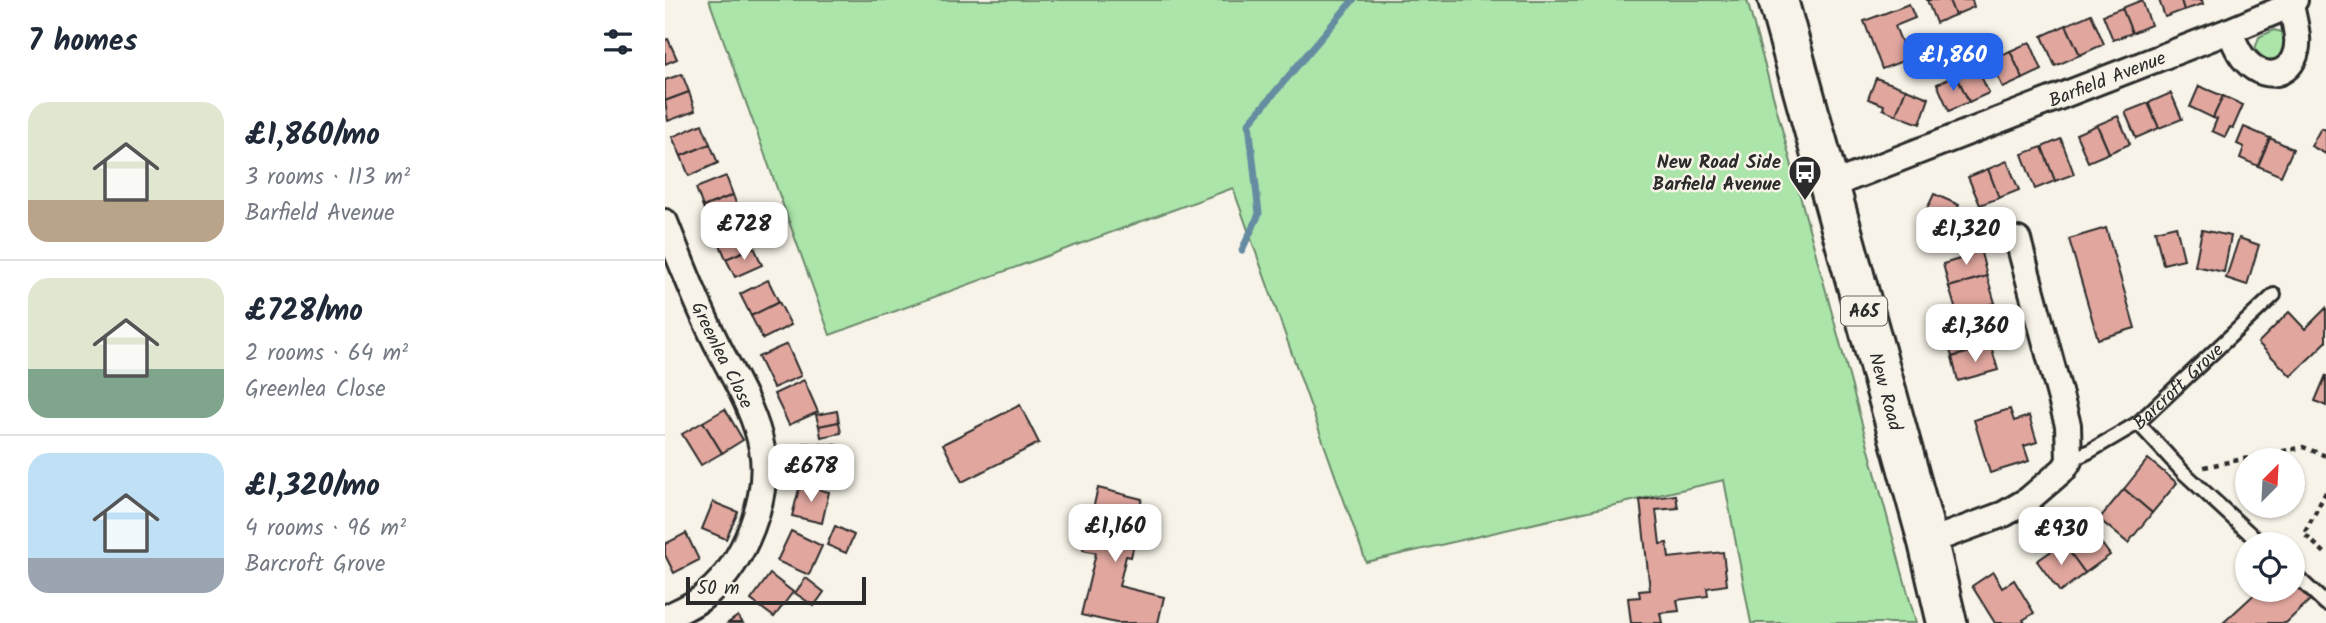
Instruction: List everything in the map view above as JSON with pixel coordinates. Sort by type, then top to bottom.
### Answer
[{"type":"main road","name":"New Road","points":[[1785,2],[1829,186],[1928,542],[1947,623]]},
{"type":"street","name":"Barfield Avenue","points":[[1829,186],[2229,31],[2293,2],[2298,38],[2291,65],[2278,74],[2267,74],[2245,60],[2229,31]]},
{"type":"street","name":"Greenlea Close","points":[[665,222],[703,316],[755,421],[762,450],[764,482],[756,514],[742,549],[724,576],[707,594],[665,618]]},
{"type":"street","points":[[2018,240],[2069,425],[2069,461]]},
{"type":"street","name":"Barcroft Grove","points":[[1928,542],[2004,514],[2028,500],[2064,469],[2069,461]]},
{"type":"lane","name":"Barcroft Grove","points":[[2069,461],[2138,423],[2274,295]]},
{"type":"lane","points":[[2138,423],[2183,472],[2249,532]]},
{"type":"lane","points":[[2305,584],[2326,604]]},
{"type":"path","points":[[2183,472],[2303,447],[2326,456]]},
{"type":"path","points":[[2326,492],[2304,534],[2326,554]]},
{"type":"green space","points":[[709,0],[1747,0],[1916,623],[1751,623],[1724,480],[1366,562],[1233,188],[830,335]]},
{"type":"green space","points":[[2274,30],[2282,32],[2287,46],[2279,61],[2271,62],[2255,49],[2259,37]]},
{"type":"building","points":[[1927,0],[1949,0],[1955,15],[1936,23]]},
{"type":"building","points":[[1949,0],[1972,0],[1974,7],[1955,15]]},
{"type":"building","points":[[2142,0],[2151,25],[2132,33],[2122,8]]},
{"type":"building","points":[[2159,0],[2181,0],[2184,10],[2165,17]]},
{"type":"building","points":[[2181,0],[2202,0],[2203,4],[2184,10]]},
{"type":"building","points":[[1909,4],[1915,18],[1895,26],[1908,59],[1882,69],[1864,21]]},
{"type":"building","points":[[2122,8],[2132,33],[2113,40],[2103,15]]},
{"type":"building","points":[[2091,14],[2104,44],[2080,55],[2066,25]]},
{"type":"building","points":[[2066,25],[2080,55],[2055,66],[2042,36]]},
{"type":"building","points":[[668,39],[677,59],[665,64],[665,40]]},
{"type":"building","points":[[2030,42],[2042,70],[2023,79],[2010,51]]},
{"type":"building","points":[[2010,51],[2023,79],[2003,88],[1990,60]]},
{"type":"building","points":[[1976,66],[1989,93],[1969,102],[1956,75]]},
{"type":"building","points":[[682,74],[689,92],[665,101],[665,80]]},
{"type":"building","points":[[1956,75],[1969,102],[1949,111],[1937,84]]},
{"type":"building","points":[[1876,78],[1906,89],[1896,115],[1883,109],[1884,105],[1868,99]]},
{"type":"building","points":[[2199,86],[2223,96],[2213,118],[2190,107]]},
{"type":"building","points":[[1906,89],[1929,98],[1920,124],[1896,115]]},
{"type":"building","points":[[689,92],[695,111],[668,121],[665,101]]},
{"type":"building","points":[[2171,93],[2182,119],[2159,128],[2148,103]]},
{"type":"building","points":[[2223,96],[2243,105],[2233,128],[2230,127],[2225,137],[2212,131],[2217,119],[2213,118]]},
{"type":"building","points":[[2148,103],[2159,128],[2136,138],[2125,112]]},
{"type":"building","points":[[2118,116],[2130,144],[2109,153],[2097,125]]},
{"type":"building","points":[[702,124],[710,144],[681,156],[672,137]]},
{"type":"building","points":[[2097,125],[2109,153],[2088,162],[2076,134]]},
{"type":"building","points":[[2244,127],[2270,138],[2258,166],[2240,158],[2244,147],[2237,144]]},
{"type":"building","points":[[2321,128],[2326,130],[2326,154],[2311,146]]},
{"type":"building","points":[[2270,138],[2293,149],[2281,176],[2258,166]]},
{"type":"building","points":[[2061,139],[2074,174],[2055,181],[2042,147]]},
{"type":"building","points":[[710,144],[718,163],[689,176],[681,156]]},
{"type":"building","points":[[2042,147],[2055,181],[2035,189],[2022,154]]},
{"type":"building","points":[[2007,161],[2019,190],[1999,198],[1988,169]]},
{"type":"building","points":[[1988,169],[1999,198],[1980,205],[1968,177]]},
{"type":"building","points":[[726,176],[733,195],[703,207],[696,188]]},
{"type":"building","points":[[1934,194],[1959,205],[1950,223],[1926,211]]},
{"type":"building","points":[[733,195],[740,214],[711,226],[703,207]]},
{"type":"building","points":[[1926,211],[1950,223],[1942,240],[1918,229]]},
{"type":"building","points":[[2176,226],[2184,259],[2163,264],[2155,231]]},
{"type":"building","points":[[746,228],[754,247],[726,259],[718,240]]},
{"type":"building","points":[[2106,228],[2135,328],[2098,339],[2069,239]]},
{"type":"building","points":[[2202,230],[2231,236],[2224,272],[2195,266]]},
{"type":"building","points":[[2239,238],[2259,245],[2247,285],[2226,278]]},
{"type":"building","points":[[1979,245],[1987,276],[1949,287],[1943,264],[1963,258],[1961,251]]},
{"type":"building","points":[[754,247],[762,265],[735,277],[726,259]]},
{"type":"building","points":[[1987,276],[1995,303],[1957,314],[1949,287]]},
{"type":"building","points":[[768,280],[779,302],[751,316],[740,294]]},
{"type":"building","points":[[779,302],[791,325],[763,339],[751,316]]},
{"type":"building","points":[[2326,308],[2326,342],[2291,376],[2258,343],[2289,312],[2305,329]]},
{"type":"building","points":[[1981,310],[1991,346],[1952,357],[1944,330],[1965,324],[1962,316]]},
{"type":"building","points":[[787,344],[801,376],[773,388],[758,357]]},
{"type":"building","points":[[1991,346],[1998,370],[1958,381],[1952,357]]},
{"type":"building","points":[[2326,375],[2326,406],[2315,401]]},
{"type":"building","points":[[804,380],[818,412],[789,425],[774,394]]},
{"type":"building","points":[[1020,405],[1039,443],[962,482],[943,444]]},
{"type":"building","points":[[725,409],[743,440],[722,453],[703,422]]},
{"type":"building","points":[[2010,409],[2014,421],[2029,416],[2037,442],[2024,446],[2029,461],[1990,473],[1974,420]]},
{"type":"building","points":[[837,411],[839,422],[819,426],[816,415]]},
{"type":"building","points":[[703,422],[722,453],[701,465],[682,434]]},
{"type":"building","points":[[839,422],[841,433],[821,437],[819,426]]},
{"type":"building","points":[[804,443],[836,445],[835,478],[803,477]]},
{"type":"building","points":[[2148,459],[2177,483],[2152,513],[2124,489]]},
{"type":"building","points":[[800,485],[829,492],[822,523],[792,516]]},
{"type":"building","points":[[1098,488],[1142,499],[1137,517],[1128,515],[1125,529],[1137,531],[1131,557],[1126,556],[1119,586],[1164,597],[1158,623],[1116,623],[1081,615],[1096,553],[1083,550]]},
{"type":"building","points":[[2124,489],[2152,513],[2128,543],[2099,519]]},
{"type":"building","points":[[1676,495],[1678,508],[1656,510],[1660,544],[1667,543],[1669,558],[1723,552],[1727,585],[1707,588],[1708,596],[1677,600],[1679,611],[1660,613],[1662,623],[1631,623],[1628,598],[1640,597],[1639,591],[1650,590],[1640,500]]},
{"type":"building","points":[[713,502],[738,512],[726,539],[702,529]]},
{"type":"building","points":[[2088,525],[2110,555],[2085,573],[2063,543]]},
{"type":"building","points":[[835,526],[854,535],[846,553],[827,545]]},
{"type":"building","points":[[791,531],[822,546],[809,575],[777,561]]},
{"type":"building","points":[[686,533],[699,560],[674,573],[665,555],[665,544]]},
{"type":"building","points":[[2063,543],[2085,573],[2060,592],[2037,561]]},
{"type":"building","points":[[1993,572],[2002,588],[2014,580],[2034,613],[2023,620],[2025,623],[1995,623],[1972,586]]},
{"type":"building","points":[[770,574],[793,592],[774,617],[751,600]]},
{"type":"building","points":[[806,578],[824,592],[814,606],[795,593]]},
{"type":"building","points":[[2305,594],[2310,600],[2286,623],[2223,623],[2246,602],[2305,602]]},
{"type":"building","points":[[738,616],[743,623],[728,623]]},
{"type":"waterway","points":[[1242,250],[1259,214],[1249,123],[1353,0]]},
{"type":"place","name":"New Road Side Barfield Avenue","points":[[1805,202]]}]
